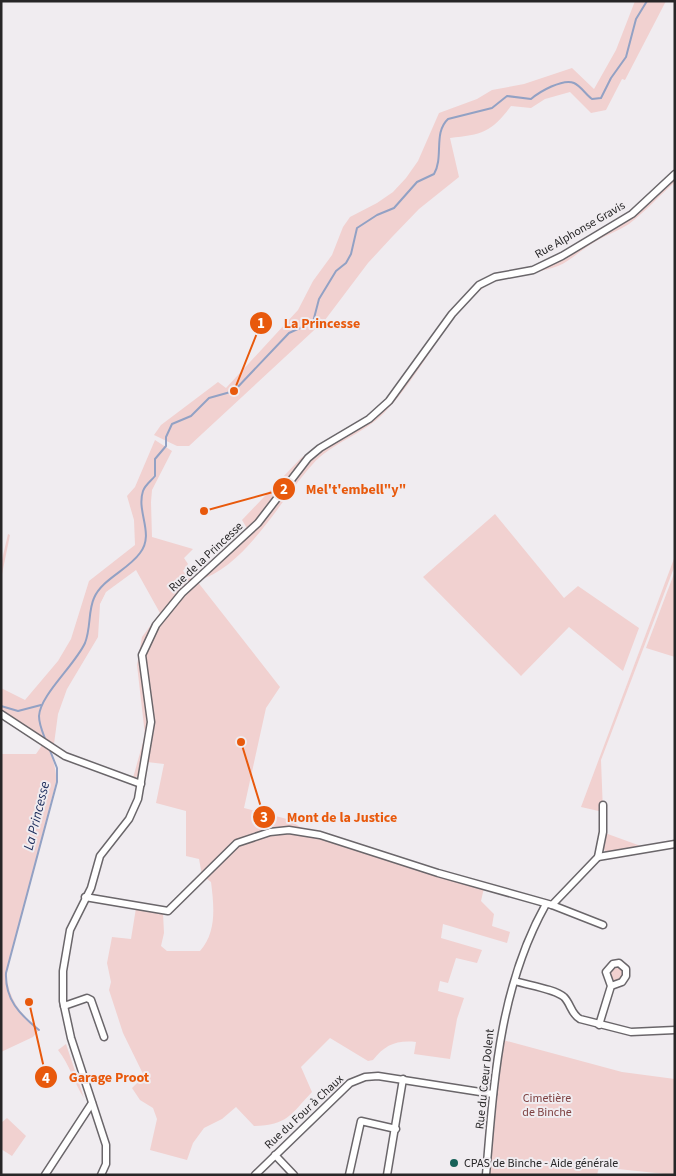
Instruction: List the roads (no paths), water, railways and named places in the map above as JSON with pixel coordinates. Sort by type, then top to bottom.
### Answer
[{"type":"street","name":"Rue Alphonse Gravis","points":[[483,282],[495,277],[533,270],[562,256],[632,214],[675,174]]},
{"type":"street","name":"Rue de la Princesse","points":[[101,1175],[106,1164],[106,1145],[74,1050],[64,1006],[62,981],[67,940],[73,921],[90,888],[104,850],[134,811],[141,784],[151,722],[142,655],[156,625],[182,593],[251,530],[314,453],[369,419],[389,401],[452,314],[483,282]]},
{"type":"street","points":[[1,714],[52,747],[90,767],[141,784]]},
{"type":"street","points":[[603,805],[602,844],[598,857],[675,844]]},
{"type":"street","points":[[85,897],[168,911],[237,843],[270,832],[289,830],[320,835],[549,905],[603,924]]},
{"type":"street","name":"Rue du Cœur Dolent","points":[[486,1175],[500,1032],[515,982],[531,937],[549,905],[598,857]]},
{"type":"street","points":[[515,982],[561,996],[578,1018],[599,1025],[631,1032],[675,1030]]},
{"type":"street","points":[[599,1025],[611,986]]},
{"type":"street","points":[[64,1006],[87,998],[91,1000],[104,1037]]},
{"type":"street","name":"Rue du Four à Chaux","points":[[255,1175],[350,1083],[373,1076],[493,1094]]},
{"type":"street","points":[[387,1175],[403,1079]]},
{"type":"street","points":[[46,1175],[92,1103]]},
{"type":"street","points":[[349,1175],[362,1120],[396,1128]]},
{"type":"street","points":[[275,1154],[294,1175]]},
{"type":"waterway","name":"La Princesse","points":[[46,741],[40,723],[41,708],[51,689],[74,661],[85,643],[94,598],[103,585],[129,565],[144,546],[146,531],[141,499],[143,491],[155,476],[155,459],[166,446],[166,437],[172,424],[191,416],[209,398],[234,391],[289,333],[313,322],[319,299],[336,271],[346,263],[351,254],[357,228],[377,215],[394,208],[417,182],[434,174],[437,167],[441,131],[448,119],[492,108],[507,96],[531,99],[545,90],[564,82],[577,84],[592,99],[601,98],[611,78],[626,57],[636,19],[647,1]]},
{"type":"waterway","points":[[1,706],[18,711],[41,705]]},
{"type":"waterway","name":"La Princesse","points":[[39,1030],[25,1018],[15,1005],[8,991],[6,973],[57,782],[57,768],[49,748]]},
{"type":"place","name":"La Princesse","points":[[234,391]]},
{"type":"place","name":"Mel't'embell\"y\"","points":[[204,511]]},
{"type":"place","name":"Mont de la Justice","points":[[241,742]]},
{"type":"place","name":"Garage Proot","points":[[29,1002]]},
{"type":"place","name":"CPAS de Binche - Aide générale","points":[[454,1163]]},
{"type":"park label","name":"Cimetière de Binche","points":[[547,1105]]}]
